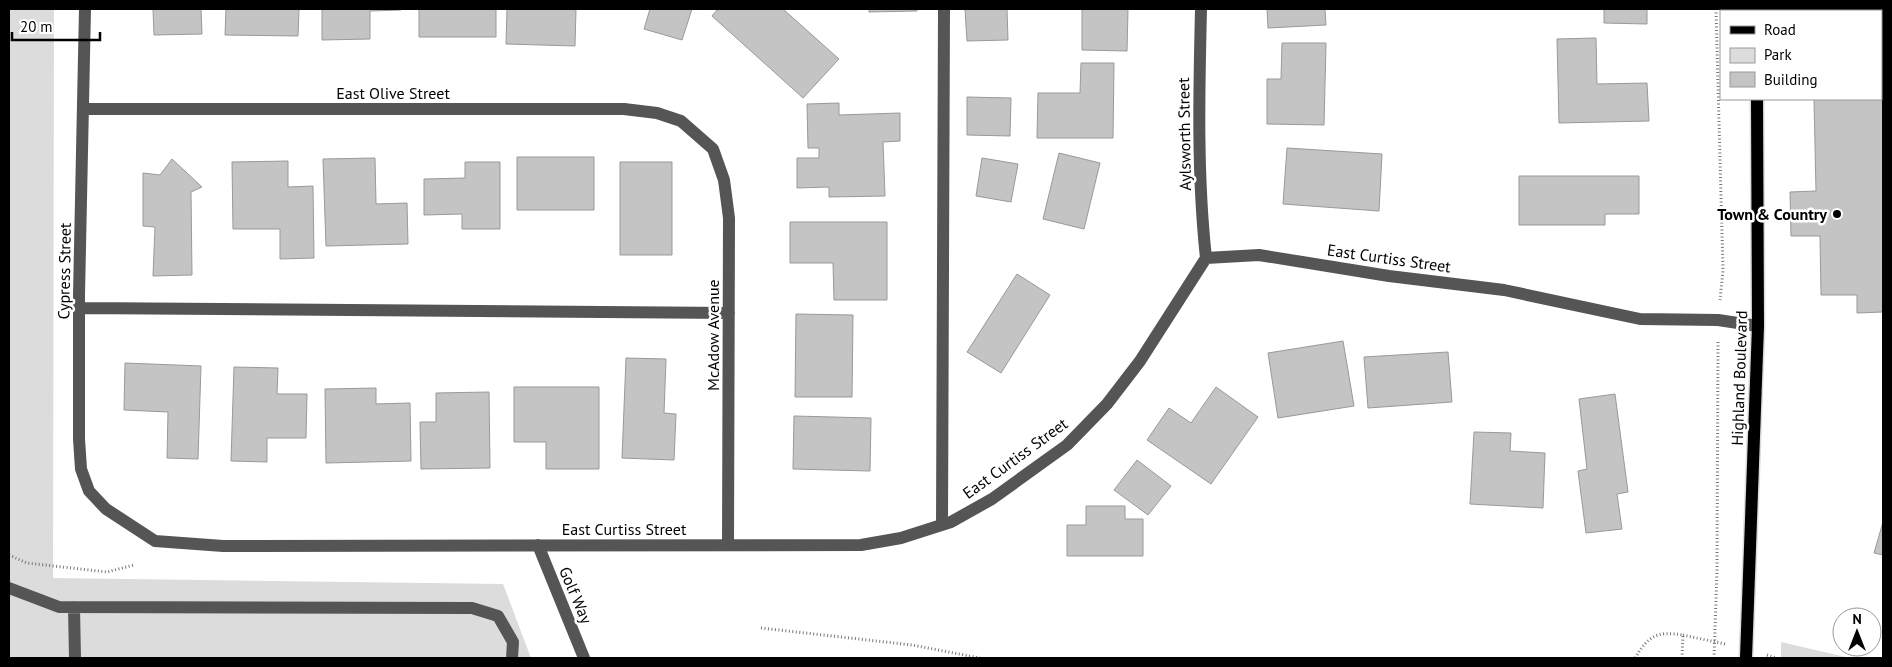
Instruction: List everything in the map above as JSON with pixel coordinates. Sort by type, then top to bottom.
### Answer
[{"type":"main road","name":"Highland Boulevard","points":[[1746,658],[1758,326],[1757,100]]},
{"type":"street","name":"Cypress Street","points":[[85,9],[79,308],[79,439],[81,469],[89,491],[106,509],[120,519]]},
{"type":"street","points":[[942,525],[944,9]]},
{"type":"street","name":"Aylsworth Street","points":[[1201,9],[1199,66],[1201,208],[1206,258]]},
{"type":"street","name":"East Olive Street","points":[[83,109],[624,109],[657,113],[681,121],[696,134]]},
{"type":"street","name":"McAdow Avenue","points":[[696,134],[713,149],[724,180],[730,218],[728,545]]},
{"type":"street","name":"East Curtiss Street","points":[[120,519],[155,541],[223,546],[861,545],[901,538],[951,522],[992,499],[1067,445],[1108,404],[1140,361],[1206,258],[1258,255],[1389,276],[1504,290],[1640,319],[1718,320],[1758,326]]},
{"type":"street","points":[[79,308],[729,313]]},
{"type":"street","name":"Golf Way","points":[[538,545],[584,658]]},
{"type":"street","points":[[9,588],[59,606],[472,608],[498,616],[513,642],[512,658]]},
{"type":"street","points":[[74,606],[75,658]]},
{"type":"path","points":[[9,555],[28,563],[108,572],[134,565]]},
{"type":"path","points":[[761,628],[912,645],[980,658]]},
{"type":"path","points":[[1635,658],[1649,639],[1665,632],[1683,635],[1682,658]]},
{"type":"green space","points":[[9,9],[54,9],[53,578],[503,584],[531,658],[9,658]]},
{"type":"green space","points":[[1781,642],[1832,654],[1832,657],[1850,658],[1781,658]]},
{"type":"building","points":[[153,9],[201,9],[202,34],[154,35]]},
{"type":"building","points":[[226,9],[299,9],[298,36],[225,35]]},
{"type":"building","points":[[322,9],[401,10],[370,11],[370,39],[322,40]]},
{"type":"building","points":[[419,9],[496,9],[496,37],[419,37]]},
{"type":"building","points":[[507,9],[576,9],[575,46],[506,44]]},
{"type":"building","points":[[650,9],[692,9],[682,40],[644,29]]},
{"type":"building","points":[[718,9],[783,9],[839,59],[803,98],[712,16]]},
{"type":"building","points":[[869,9],[917,9],[917,11],[869,12]]},
{"type":"building","points":[[965,9],[1007,9],[1008,40],[967,41]]},
{"type":"building","points":[[1082,9],[1128,9],[1127,51],[1082,50]]},
{"type":"building","points":[[1267,9],[1325,9],[1326,25],[1268,28]]},
{"type":"building","points":[[1604,9],[1647,9],[1647,24],[1604,23]]},
{"type":"building","points":[[1596,38],[1597,84],[1647,83],[1649,121],[1559,123],[1557,39]]},
{"type":"building","points":[[1282,43],[1326,43],[1324,125],[1267,124],[1267,79],[1281,79]]},
{"type":"building","points":[[1081,63],[1114,63],[1113,138],[1037,138],[1038,93],[1080,93]]},
{"type":"building","name":"Town & Country","points":[[1883,89],[1883,312],[1857,313],[1857,295],[1821,295],[1820,236],[1791,236],[1790,192],[1816,191],[1814,100],[1882,100]]},
{"type":"building","points":[[967,97],[1011,98],[1010,136],[967,135]]},
{"type":"building","points":[[839,103],[839,115],[900,113],[900,141],[883,142],[885,196],[829,197],[829,187],[797,188],[797,158],[819,158],[819,148],[808,148],[807,104]]},
{"type":"building","points":[[1287,148],[1382,154],[1379,211],[1283,204]]},
{"type":"building","points":[[1059,153],[1100,163],[1084,229],[1043,219]]},
{"type":"building","points":[[517,157],[594,157],[594,210],[517,210]]},
{"type":"building","points":[[375,158],[376,204],[407,203],[408,244],[326,246],[323,159]]},
{"type":"building","points":[[982,158],[1018,164],[1011,202],[976,196]]},
{"type":"building","points":[[172,159],[202,187],[191,192],[192,275],[153,276],[155,227],[143,226],[143,173],[160,175]]},
{"type":"building","points":[[288,161],[288,187],[313,186],[314,258],[280,259],[280,229],[233,229],[232,162]]},
{"type":"building","points":[[465,162],[500,162],[500,229],[462,229],[462,214],[424,215],[424,179],[465,178]]},
{"type":"building","points":[[620,162],[672,162],[672,255],[620,255]]},
{"type":"building","points":[[1519,176],[1639,176],[1639,214],[1605,214],[1605,225],[1519,225]]},
{"type":"building","points":[[790,222],[887,222],[887,300],[834,300],[833,263],[790,263]]},
{"type":"building","points":[[1017,274],[1050,295],[1001,373],[967,352]]},
{"type":"building","points":[[796,314],[853,315],[852,397],[795,397]]},
{"type":"building","points":[[1343,341],[1354,406],[1278,418],[1268,353]]},
{"type":"building","points":[[1448,352],[1452,402],[1368,408],[1364,357]]},
{"type":"building","points":[[626,358],[666,359],[664,413],[676,414],[674,460],[622,458]]},
{"type":"building","points":[[125,363],[201,366],[198,459],[167,458],[168,412],[124,410]]},
{"type":"building","points":[[234,367],[278,368],[277,394],[307,394],[306,438],[267,438],[267,462],[231,461]]},
{"type":"building","points":[[514,387],[599,387],[599,469],[546,469],[546,442],[514,442]]},
{"type":"building","points":[[1216,387],[1258,417],[1211,484],[1147,440],[1169,408],[1191,423]]},
{"type":"building","points":[[376,388],[376,404],[410,403],[411,461],[326,463],[325,389]]},
{"type":"building","points":[[489,392],[490,468],[421,469],[420,422],[436,422],[436,393]]},
{"type":"building","points":[[1615,394],[1628,492],[1617,494],[1622,529],[1586,533],[1578,471],[1587,469],[1579,399]]},
{"type":"building","points":[[794,416],[871,418],[870,471],[793,469]]},
{"type":"building","points":[[1474,432],[1511,433],[1510,451],[1545,453],[1543,508],[1470,504]]},
{"type":"building","points":[[1137,460],[1171,486],[1148,515],[1114,490]]},
{"type":"building","points":[[1086,506],[1125,506],[1125,519],[1143,519],[1143,556],[1067,556],[1067,525],[1086,525]]},
{"type":"building","points":[[1883,522],[1883,555],[1874,553]]},
{"type":"place","name":"Town & Country","points":[[1837,214]]}]
